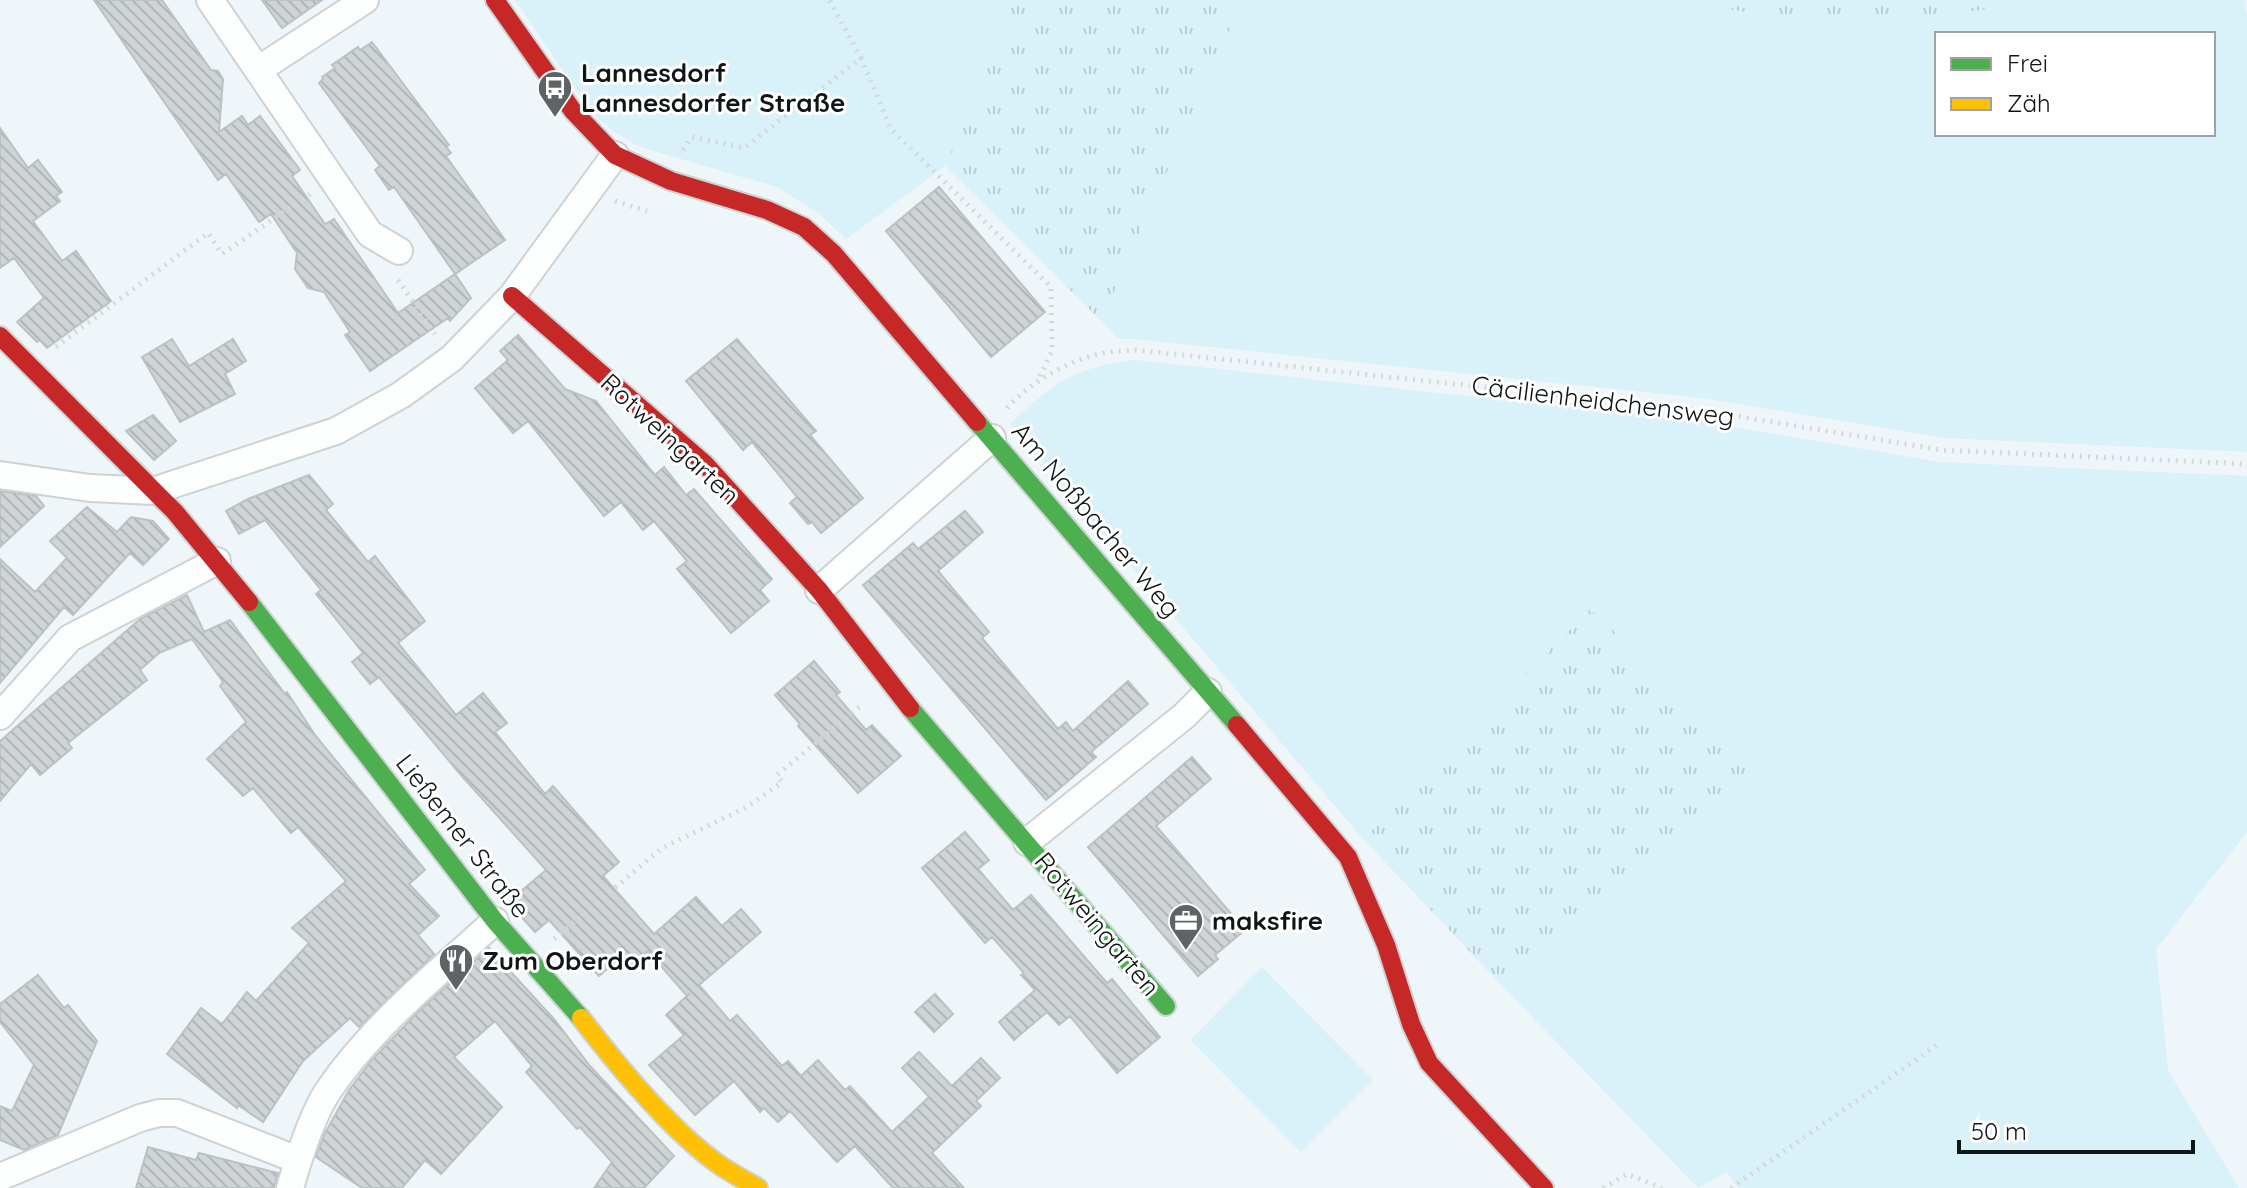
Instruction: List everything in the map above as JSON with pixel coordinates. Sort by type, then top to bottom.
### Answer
[{"type":"street","points":[[210,0],[370,234],[399,251]]},
{"type":"street","points":[[258,70],[365,0]]},
{"type":"street","name":"Am Noßbacher Weg","points":[[495,0],[573,111],[615,155],[671,181],[767,210],[804,227],[834,254],[1281,774],[1348,857],[1386,945],[1411,1024],[1429,1063],[1544,1188]]},
{"type":"street","points":[[0,475],[90,488],[153,491],[336,431],[401,395],[452,358],[512,296],[615,155]]},
{"type":"street","name":"Rotweingarten","points":[[512,296],[705,464],[819,590],[888,682],[1166,1006]]},
{"type":"street","name":"Ließemer Straße","points":[[0,336],[175,512],[217,561],[495,921],[606,1051],[685,1136],[720,1165],[758,1188]]},
{"type":"street","points":[[819,590],[992,438]]},
{"type":"street","points":[[0,716],[70,638],[217,561]]},
{"type":"street","name":"Rotweingarten","points":[[1027,842],[1184,716],[1208,692]]},
{"type":"street","points":[[290,1188],[298,1160],[326,1093],[368,1042],[420,989],[495,921]]},
{"type":"street","points":[[0,1177],[140,1118],[159,1113],[177,1113],[298,1160]]},
{"type":"path","points":[[829,0],[861,58],[891,129],[1051,287],[1052,351],[1037,383]]},
{"type":"path","points":[[671,181],[677,158],[692,137],[744,148],[861,58]]},
{"type":"path","points":[[30,367],[208,233],[222,254],[334,178]]},
{"type":"path","points":[[594,184],[613,201],[659,214]]},
{"type":"path","points":[[399,251],[397,277],[452,358]]},
{"type":"path","name":"Cäcilienheidchensweg","points":[[992,438],[1008,406],[1037,383],[1099,353],[1136,350],[1699,410],[1942,450],[2247,464]]},
{"type":"path","points":[[530,959],[662,848],[747,807],[782,782],[777,775],[888,682]]},
{"type":"path","points":[[1731,1188],[1940,1043]]},
{"type":"path","points":[[1603,1188],[1627,1174],[1662,1188]]},
{"type":"green space","points":[[515,0],[1014,0],[945,166],[846,239],[818,213],[777,187],[640,147],[614,132],[592,113]]},
{"type":"green space","points":[[1014,0],[1243,0],[1101,321],[945,166]]},
{"type":"green space","points":[[1243,0],[1667,0],[1844,27],[2064,0],[2244,0],[2247,16],[2247,452],[1945,438],[1701,398],[1118,339],[1101,321]]},
{"type":"green space","points":[[1667,0],[2064,0],[1844,27]]},
{"type":"green space","points":[[1135,360],[1698,421],[1940,462],[2247,476],[2247,832],[2156,949],[2168,1070],[2239,1188],[1738,1188],[1727,1172],[1698,1188],[1508,992],[1758,766],[1590,609],[1363,839],[1010,424],[1066,379],[1096,367]]},
{"type":"green space","points":[[1590,609],[1758,766],[1508,992],[1363,839]]},
{"type":"green space","points":[[1262,967],[1373,1080],[1301,1152],[1190,1040]]},
{"type":"building","points":[[94,0],[162,0],[211,70],[218,71],[223,79],[219,132],[242,116],[248,125],[260,116],[300,170],[292,176],[325,224],[334,219],[398,313],[455,274],[471,298],[450,321],[448,318],[370,371],[345,335],[350,332],[324,292],[308,288],[295,269],[297,253],[271,214],[259,222],[226,174],[218,180]]},
{"type":"building","points":[[262,0],[322,0],[282,28]]},
{"type":"building","points":[[372,42],[449,145],[446,147],[451,153],[446,156],[505,240],[455,274],[394,187],[389,190],[375,170],[380,166],[319,83],[335,68],[332,65],[358,47],[360,50]]},
{"type":"building","points":[[0,128],[28,168],[38,160],[62,192],[56,196],[60,201],[33,221],[62,261],[76,251],[111,301],[47,348],[17,322],[44,298],[14,258],[0,268]]},
{"type":"building","points":[[939,187],[1045,312],[991,357],[886,231]]},
{"type":"building","points":[[518,335],[565,389],[596,401],[655,475],[664,467],[686,495],[694,489],[772,579],[760,590],[769,601],[731,633],[677,569],[687,561],[654,521],[643,530],[621,502],[604,516],[528,421],[513,433],[475,388],[508,360],[500,351]]},
{"type":"building","points":[[172,339],[189,366],[233,339],[246,361],[225,374],[235,394],[180,422],[142,357]]},
{"type":"building","points":[[737,339],[816,431],[810,435],[863,498],[821,533],[812,522],[808,524],[790,503],[797,497],[752,442],[743,450],[686,381]]},
{"type":"building","points":[[153,415],[176,441],[154,460],[126,431]]},
{"type":"building","points":[[309,475],[333,504],[326,510],[368,562],[375,556],[425,621],[398,643],[456,715],[483,693],[507,723],[495,732],[545,794],[553,786],[619,862],[603,876],[654,934],[696,897],[722,926],[741,909],[761,932],[699,985],[730,1021],[737,1015],[782,1066],[788,1061],[801,1076],[818,1060],[845,1090],[850,1086],[892,1132],[929,1097],[902,1068],[919,1052],[952,1086],[981,1058],[1000,1078],[976,1101],[981,1106],[932,1153],[964,1188],[893,1188],[855,1146],[837,1162],[790,1111],[778,1122],[764,1108],[760,1112],[734,1081],[695,1115],[649,1065],[684,1035],[666,1015],[687,996],[648,951],[629,968],[621,957],[599,976],[549,920],[535,932],[508,902],[546,870],[379,677],[370,684],[352,662],[363,653],[316,594],[321,590],[265,520],[239,534],[226,511]]},
{"type":"building","points":[[0,491],[36,496],[44,506],[0,547]]},
{"type":"building","points":[[87,507],[117,532],[131,517],[153,521],[169,539],[143,565],[130,553],[73,615],[64,607],[0,683],[0,559],[35,592],[67,558],[50,541]]},
{"type":"building","points":[[965,511],[983,532],[938,571],[989,632],[982,638],[1058,729],[1066,722],[1073,731],[1128,681],[1148,704],[1091,752],[1096,757],[1046,800],[863,585],[913,543],[918,549]]},
{"type":"building","points":[[187,595],[204,632],[230,620],[285,694],[287,692],[315,735],[425,870],[409,884],[439,916],[418,935],[434,954],[359,1027],[350,1018],[303,1061],[263,1122],[238,1105],[237,1108],[167,1054],[201,1008],[222,1024],[247,992],[256,1001],[309,943],[292,928],[346,881],[298,827],[291,833],[253,788],[243,796],[207,759],[246,722],[220,686],[223,682],[192,639],[159,653],[140,670],[147,680],[68,743],[72,748],[40,775],[31,764],[0,801],[0,741],[140,619]]},
{"type":"building","points":[[814,661],[840,692],[836,695],[866,730],[872,725],[901,756],[858,793],[798,726],[800,724],[775,695]]},
{"type":"building","points":[[1192,757],[1211,779],[1156,826],[1245,930],[1215,955],[1218,959],[1198,976],[1088,847]]},
{"type":"building","points":[[965,832],[989,860],[978,869],[1013,910],[1031,895],[1107,983],[1112,979],[1160,1037],[1117,1073],[1070,1016],[1059,1025],[1047,1012],[1014,1040],[999,1022],[1035,990],[992,937],[985,943],[922,868]]},
{"type":"building","points":[[489,948],[554,1019],[590,1066],[674,1156],[644,1188],[594,1188],[612,1162],[580,1127],[577,1129],[526,1072],[532,1066],[495,1021],[454,1057],[502,1107],[441,1174],[425,1160],[402,1188],[362,1188],[316,1157],[324,1135],[349,1090],[371,1061],[417,1013]]},
{"type":"building","points":[[38,975],[64,1008],[68,1005],[97,1041],[58,1135],[24,1150],[0,1140],[0,1106],[12,1111],[34,1065],[0,1022],[0,1004]]},
{"type":"building","points":[[935,994],[953,1014],[934,1032],[915,1012]]},
{"type":"building","points":[[148,1147],[196,1160],[199,1153],[278,1173],[274,1188],[136,1188]]},
{"type":"traffic: fast","points":[[977,422],[1237,725]]},
{"type":"traffic: fast","points":[[249,602],[495,921],[581,1018]]},
{"type":"traffic: fast","points":[[910,708],[1166,1006]]},
{"type":"traffic: slow","points":[[581,1018],[665,1117],[702,1152],[758,1188]]},
{"type":"traffic: jam","points":[[495,0],[573,111],[615,155],[671,181],[767,210],[804,227],[834,254],[977,422]]},
{"type":"traffic: jam","points":[[512,296],[705,464],[819,590],[910,708]]},
{"type":"traffic: jam","points":[[0,336],[175,512],[249,602]]},
{"type":"traffic: jam","points":[[1237,725],[1348,857],[1386,945],[1411,1024],[1429,1063],[1544,1188]]},
{"type":"place","name":"Lannesdorf Lannesdorfer Straße","points":[[555,119]]},
{"type":"place","name":"maksfire","points":[[1186,952]]},
{"type":"place","name":"Zum Oberdorf","points":[[456,992]]}]
